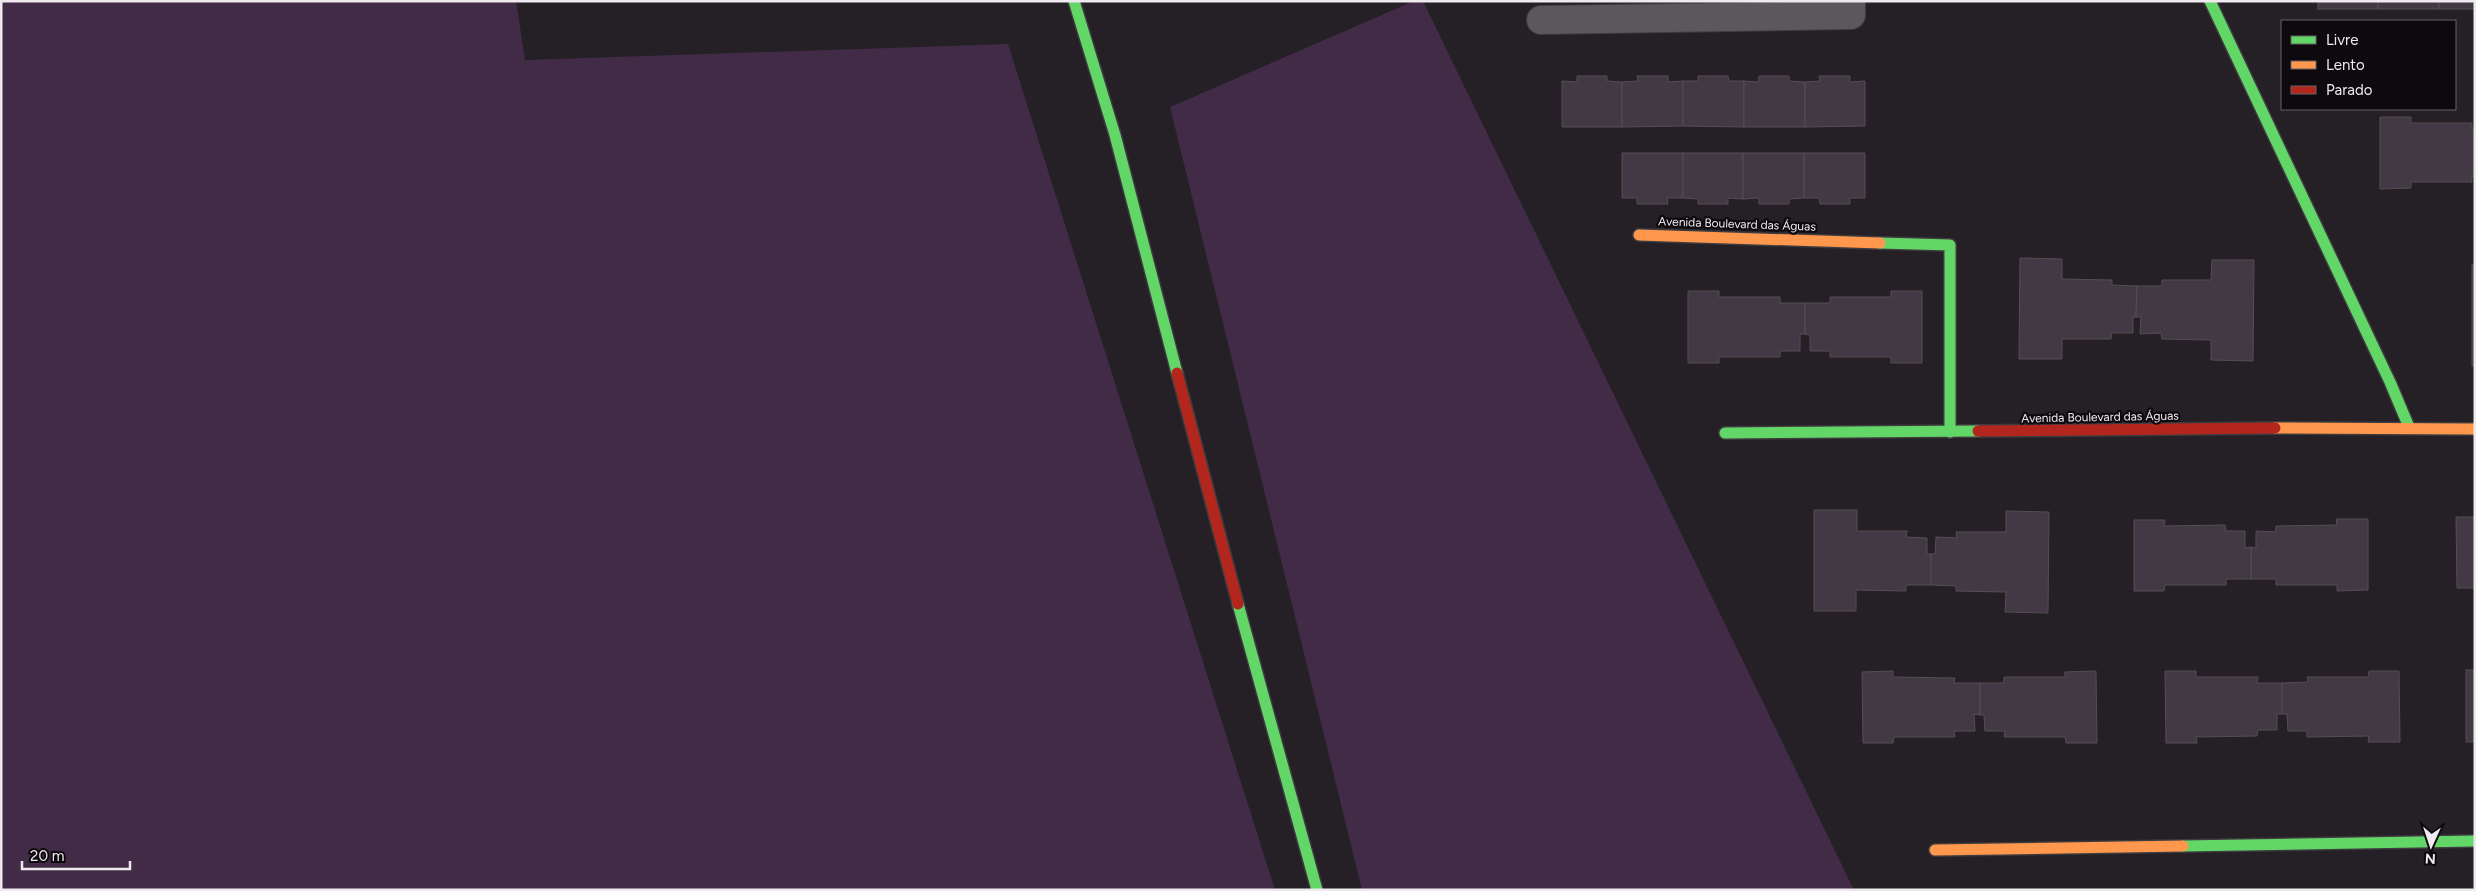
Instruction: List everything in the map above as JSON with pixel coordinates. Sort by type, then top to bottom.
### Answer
[{"type":"street","points":[[1074,1],[1115,135],[1240,613],[1317,890]]},
{"type":"street","points":[[1541,20],[1851,15],[1851,1]]},
{"type":"street","points":[[2210,1],[2386,373],[2409,427]]},
{"type":"street","name":"Avenida Boulevard das Águas","points":[[1639,235],[1948,244],[1952,249],[1950,432]]},
{"type":"street","name":"Avenida Boulevard das Águas","points":[[1725,432],[1950,432],[2409,427],[2475,429]]},
{"type":"street","points":[[1936,850],[2475,841]]},
{"type":"shaded area","points":[[1,1],[516,1],[525,60],[1008,44],[1275,890],[1,890]]},
{"type":"shaded area","points":[[1414,1],[1423,1],[1854,890],[1362,890],[1170,107]]},
{"type":"building","points":[[2318,1],[2378,1],[2378,9],[2318,9]]},
{"type":"building","points":[[2378,1],[2439,1],[2439,9],[2378,9]]},
{"type":"building","points":[[2439,1],[2475,1],[2475,9],[2439,9]]},
{"type":"building","points":[[1577,76],[1607,76],[1607,81],[1622,82],[1622,127],[1562,127],[1562,81],[1577,82]]},
{"type":"building","points":[[1637,76],[1668,76],[1668,82],[1683,81],[1683,126],[1622,127],[1622,82],[1638,81]]},
{"type":"building","points":[[1698,76],[1728,76],[1729,81],[1744,81],[1744,127],[1683,126],[1683,81],[1698,81]]},
{"type":"building","points":[[1759,76],[1789,76],[1789,81],[1805,82],[1805,127],[1744,127],[1744,81],[1758,82]]},
{"type":"building","points":[[1819,76],[1850,76],[1850,82],[1865,81],[1865,126],[1805,127],[1805,82],[1820,81]]},
{"type":"building","points":[[2380,117],[2411,117],[2411,123],[2472,123],[2472,129],[2475,129],[2475,176],[2472,176],[2472,182],[2411,182],[2411,188],[2380,189]]},
{"type":"building","points":[[1622,153],[1683,153],[1683,198],[1667,198],[1668,204],[1637,204],[1637,198],[1622,198]]},
{"type":"building","points":[[1683,153],[1743,153],[1743,199],[1728,198],[1728,204],[1698,204],[1698,199],[1683,198]]},
{"type":"building","points":[[1743,153],[1804,153],[1804,198],[1789,199],[1789,204],[1759,204],[1759,198],[1743,199]]},
{"type":"building","points":[[1804,153],[1865,153],[1865,198],[1850,198],[1850,204],[1820,204],[1819,198],[1804,198]]},
{"type":"building","points":[[2020,258],[2062,259],[2062,279],[2112,280],[2112,285],[2137,286],[2136,317],[2133,317],[2133,333],[2112,333],[2111,339],[2062,339],[2062,359],[2019,359]]},
{"type":"building","points":[[2212,260],[2254,260],[2253,361],[2211,360],[2211,340],[2162,339],[2161,333],[2140,334],[2141,317],[2136,317],[2137,286],[2162,286],[2162,280],[2211,280]]},
{"type":"building","points":[[2472,265],[2475,265],[2475,366],[2472,366]]},
{"type":"building","points":[[1688,291],[1719,291],[1719,297],[1780,297],[1780,303],[1805,303],[1805,334],[1800,334],[1800,351],[1780,351],[1780,357],[1719,357],[1719,363],[1688,363]]},
{"type":"building","points":[[1891,291],[1922,291],[1922,363],[1891,363],[1891,357],[1830,357],[1830,351],[1810,351],[1810,335],[1805,334],[1805,303],[1830,303],[1830,297],[1891,297]]},
{"type":"building","points":[[1814,510],[1857,510],[1857,531],[1907,531],[1906,537],[1927,538],[1927,554],[1931,554],[1931,585],[1906,585],[1906,591],[1856,590],[1856,611],[1814,611]]},
{"type":"building","points":[[2006,511],[2049,512],[2048,613],[2005,612],[2006,592],[1956,591],[1956,586],[1931,585],[1931,554],[1935,554],[1936,537],[1957,538],[1956,532],[2006,532]]},
{"type":"building","points":[[2456,517],[2475,517],[2475,588],[2457,588]]},
{"type":"building","points":[[2336,519],[2368,519],[2368,590],[2337,591],[2337,585],[2276,585],[2276,579],[2251,579],[2251,547],[2256,548],[2256,531],[2275,532],[2276,526],[2337,525]]},
{"type":"building","points":[[2134,520],[2165,520],[2164,526],[2225,525],[2226,531],[2245,531],[2245,548],[2251,547],[2251,579],[2226,579],[2226,585],[2165,585],[2164,591],[2134,591]]},
{"type":"building","points":[[2466,670],[2475,670],[2475,742],[2466,742]]},
{"type":"building","points":[[1893,671],[1893,677],[1955,678],[1954,683],[1980,683],[1980,715],[1974,714],[1975,731],[1954,731],[1955,737],[1894,737],[1893,743],[1863,743],[1862,672]]},
{"type":"building","points":[[2096,671],[2097,743],[2066,743],[2065,737],[2004,737],[2005,731],[1985,731],[1984,715],[1980,715],[1980,683],[2004,683],[2004,677],[2065,677],[2065,672]]},
{"type":"building","points":[[2165,671],[2196,671],[2196,677],[2258,677],[2257,683],[2282,683],[2282,714],[2277,714],[2277,730],[2258,730],[2257,736],[2196,737],[2197,743],[2166,743]]},
{"type":"building","points":[[2369,671],[2399,671],[2400,742],[2368,742],[2369,736],[2307,737],[2307,731],[2288,731],[2287,714],[2282,714],[2282,683],[2308,682],[2307,677],[2368,677]]},
{"type":"traffic: fast","points":[[1074,1],[1115,135],[1177,373]]},
{"type":"traffic: fast","points":[[2210,1],[2390,382],[2409,427]]},
{"type":"traffic: fast","points":[[1880,243],[1950,245],[1950,432]]},
{"type":"traffic: fast","points":[[1725,433],[1978,431]]},
{"type":"traffic: fast","points":[[1238,604],[1317,890]]},
{"type":"traffic: fast","points":[[2183,846],[2475,841]]},
{"type":"traffic: slow","points":[[1639,235],[1880,243]]},
{"type":"traffic: slow","points":[[2275,428],[2475,429]]},
{"type":"traffic: slow","points":[[1935,850],[2183,846]]},
{"type":"traffic: jam","points":[[1177,373],[1238,604]]},
{"type":"traffic: jam","points":[[1978,431],[2275,428]]}]
